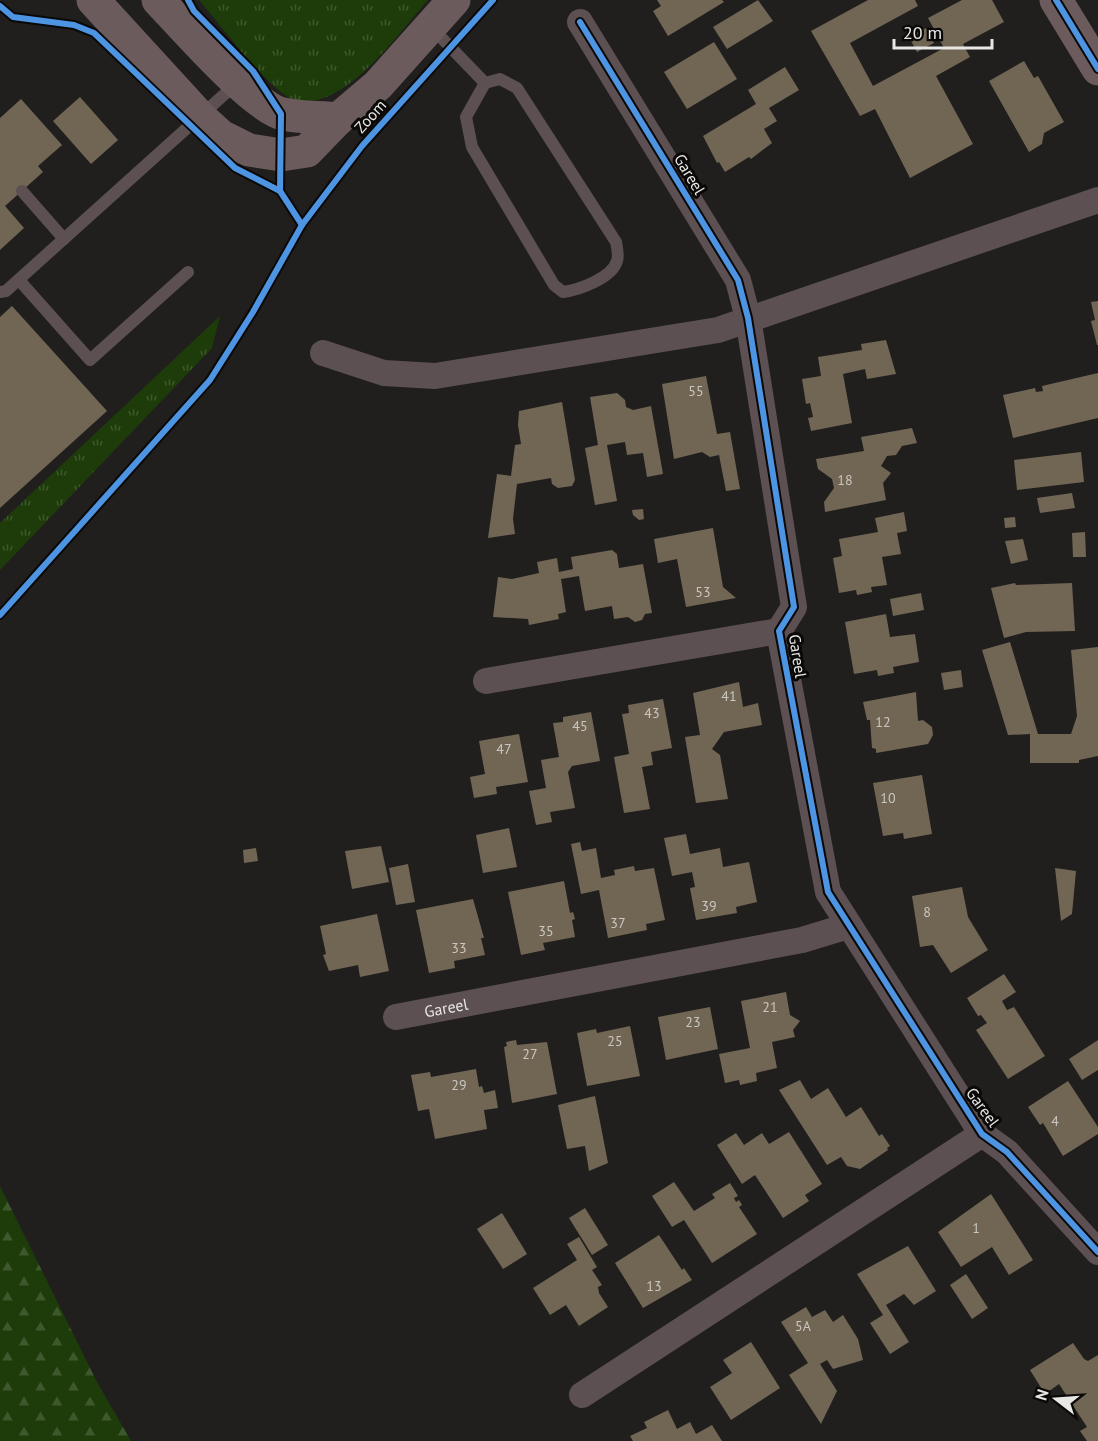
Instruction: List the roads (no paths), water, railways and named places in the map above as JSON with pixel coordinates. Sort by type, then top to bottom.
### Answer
[{"type":"street","name":"Zoom","points":[[93,0],[200,117],[221,136],[249,150],[281,155],[307,151],[338,119],[378,85],[454,0]]},
{"type":"street","name":"Zoom","points":[[158,0],[237,82],[281,114],[338,119]]},
{"type":"street","points":[[1056,0],[1089,38],[1098,69]]},
{"type":"street","name":"Gareel","points":[[580,21],[738,280],[748,318],[794,607],[778,631],[828,892],[982,1134],[1007,1152],[1098,1252]]},
{"type":"street","points":[[323,353],[384,373],[435,376],[718,330],[1098,200]]},
{"type":"street","name":"Gareel","points":[[486,681],[778,631]]},
{"type":"street","name":"Gareel","points":[[396,1017],[802,940],[848,926]]},
{"type":"street","name":"Gareel","points":[[582,1395],[982,1134]]},
{"type":"lane","points":[[430,27],[485,83]]},
{"type":"lane","points":[[500,79],[517,88],[616,242],[618,260],[612,270],[576,290],[563,292],[554,285],[472,147],[466,117],[485,83],[500,79]]},
{"type":"lane","points":[[0,292],[6,291],[19,280],[237,82]]},
{"type":"lane","points":[[22,191],[64,239]]},
{"type":"lane","points":[[19,280],[90,360],[188,272]]}]
